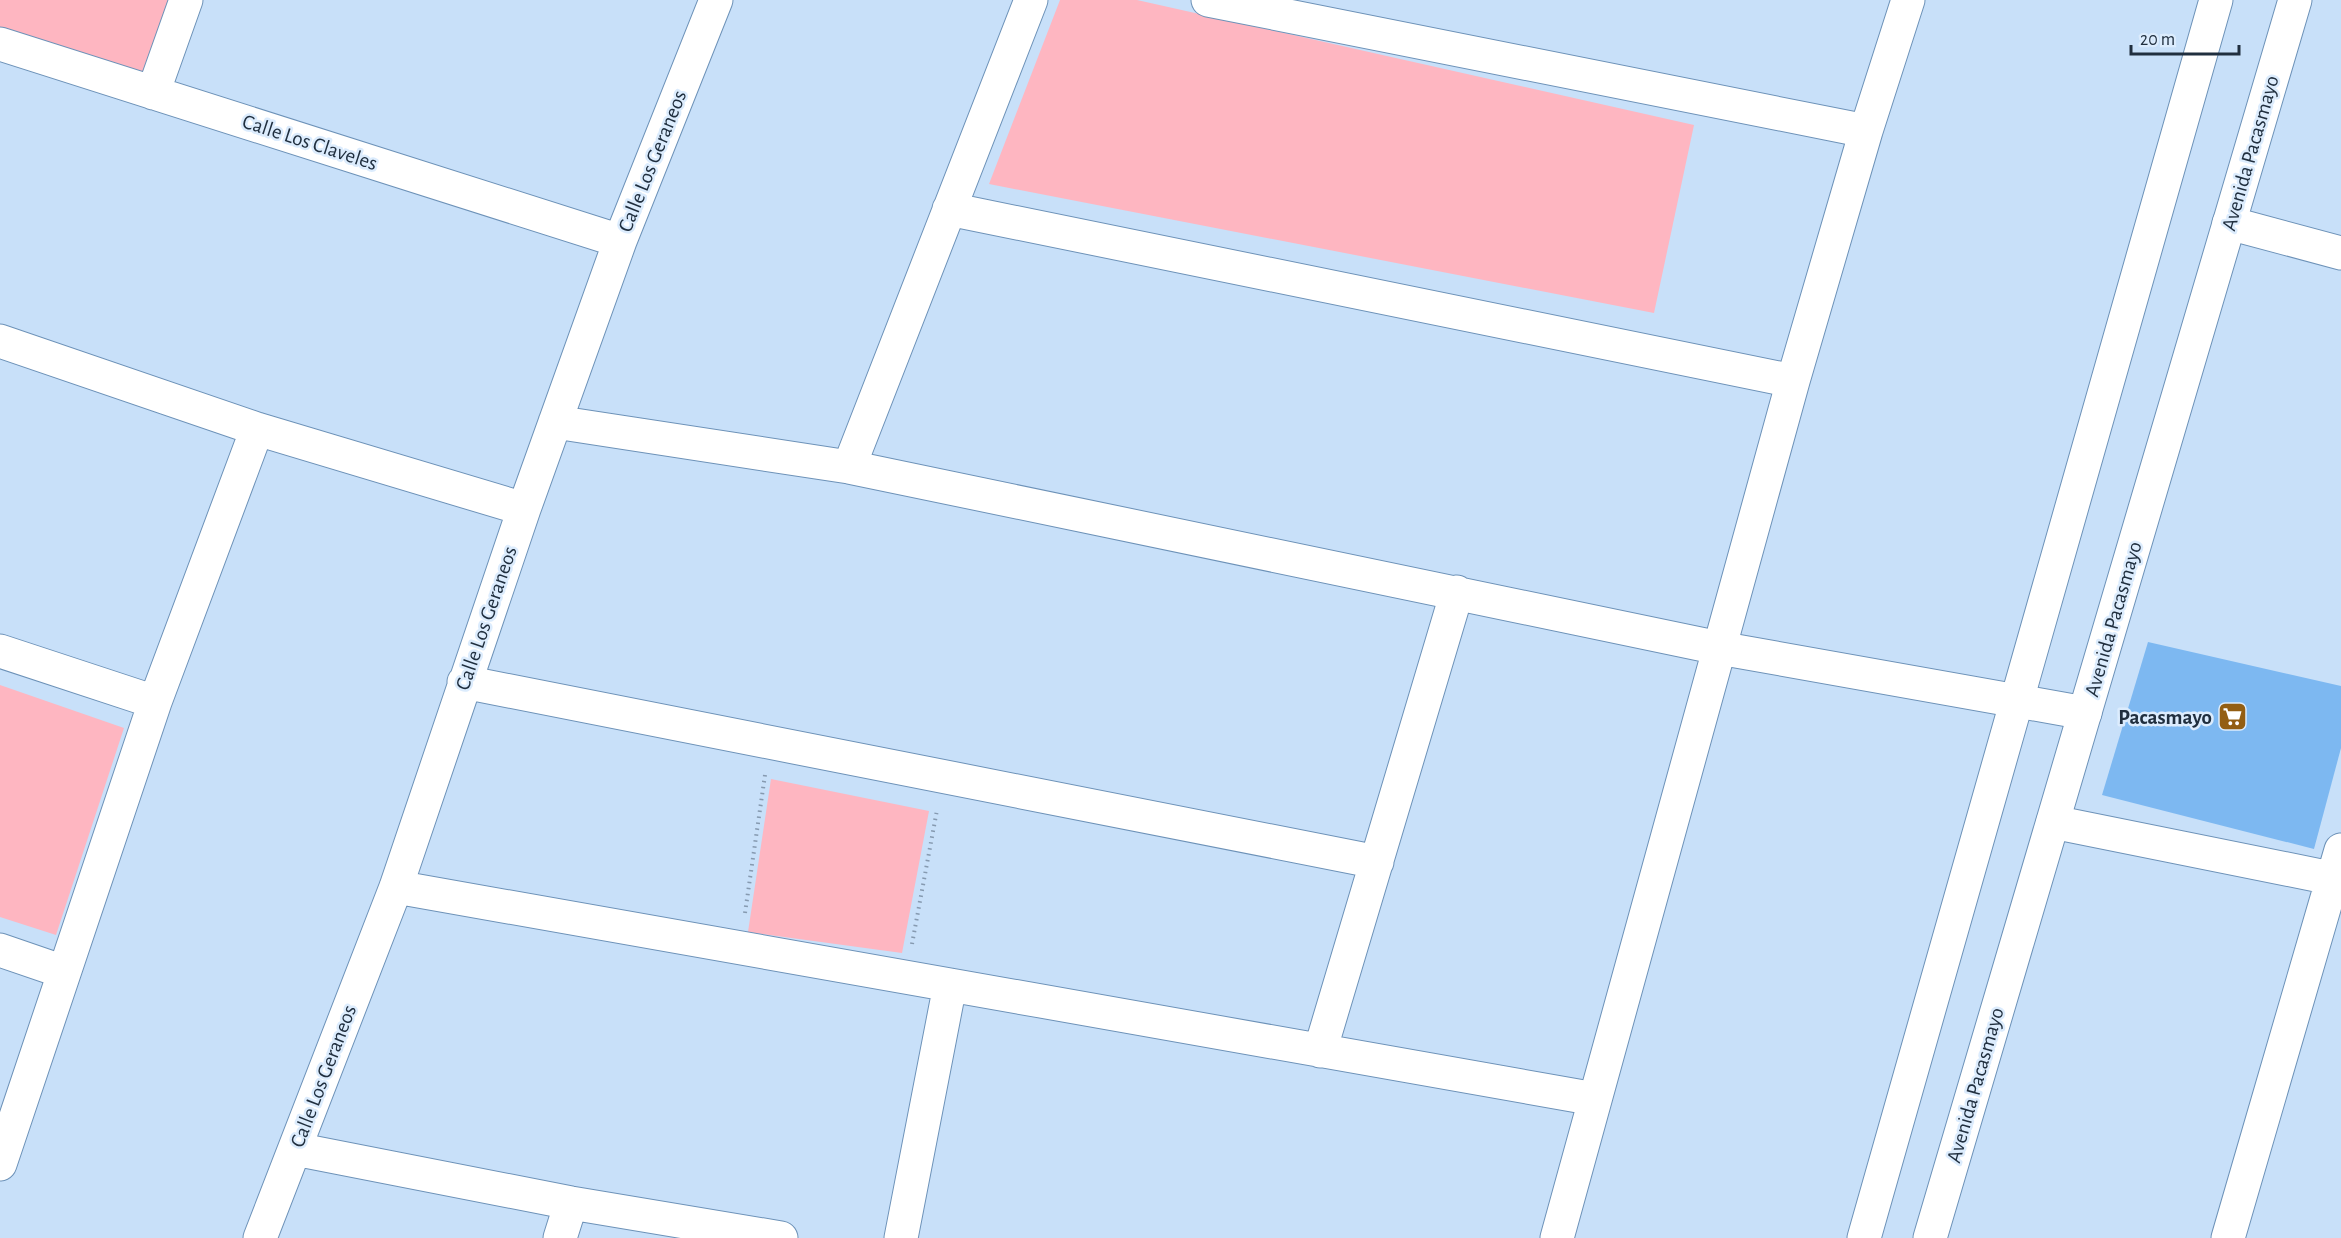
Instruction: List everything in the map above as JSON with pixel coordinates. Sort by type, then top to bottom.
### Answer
[{"type":"street","points":[[153,93],[186,0]]},
{"type":"street","name":"Calle Los Geraneos","points":[[260,1238],[396,887],[464,682],[620,241],[716,0]]},
{"type":"street","points":[[849,466],[1031,0]]},
{"type":"street","points":[[1208,0],[1866,130]]},
{"type":"street","points":[[1557,1238],[1793,381],[1866,130],[1908,0]]},
{"type":"street","points":[[1864,1238],[2216,0]]},
{"type":"street","name":"Avenida Pacasmayo","points":[[1930,1238],[2295,0]]},
{"type":"street","name":"Calle Los Claveles","points":[[0,44],[620,241]]},
{"type":"street","points":[[949,208],[1793,381]]},
{"type":"street","points":[[2229,223],[2341,253]]},
{"type":"street","points":[[0,341],[257,429],[524,509]]},
{"type":"street","points":[[555,422],[849,466],[1719,648],[2085,713]]},
{"type":"street","points":[[0,1164],[155,702],[257,429]]},
{"type":"street","points":[[1320,1051],[1457,592]]},
{"type":"street","points":[[0,651],[155,702]]},
{"type":"street","points":[[464,682],[1377,862]]},
{"type":"street","points":[[2053,822],[2338,869],[2228,1238]]},
{"type":"street","points":[[396,887],[1595,1099]]},
{"type":"street","points":[[0,950],[64,972]]},
{"type":"street","points":[[901,1238],[950,985]]},
{"type":"street","points":[[295,1149],[571,1203],[781,1238]]},
{"type":"street","points":[[560,1238],[571,1203]]},
{"type":"path","points":[[740,948],[770,742]]},
{"type":"path","points":[[906,977],[943,776]]},
{"type":"shaded area","points":[[0,0],[199,0],[172,83],[0,28]]},
{"type":"shaded area","points":[[1060,0],[1137,0],[1694,125],[1654,313],[989,184]]},
{"type":"shaded area","points":[[0,685],[124,728],[56,935],[0,917]]},
{"type":"shaded area","points":[[771,779],[929,811],[902,953],[748,932]]},
{"type":"building","name":"Pacasmayo","points":[[2148,642],[2341,686],[2341,748],[2314,849],[2102,795]]},
{"type":"place","name":"Pacasmayo","points":[[2233,717]]}]
